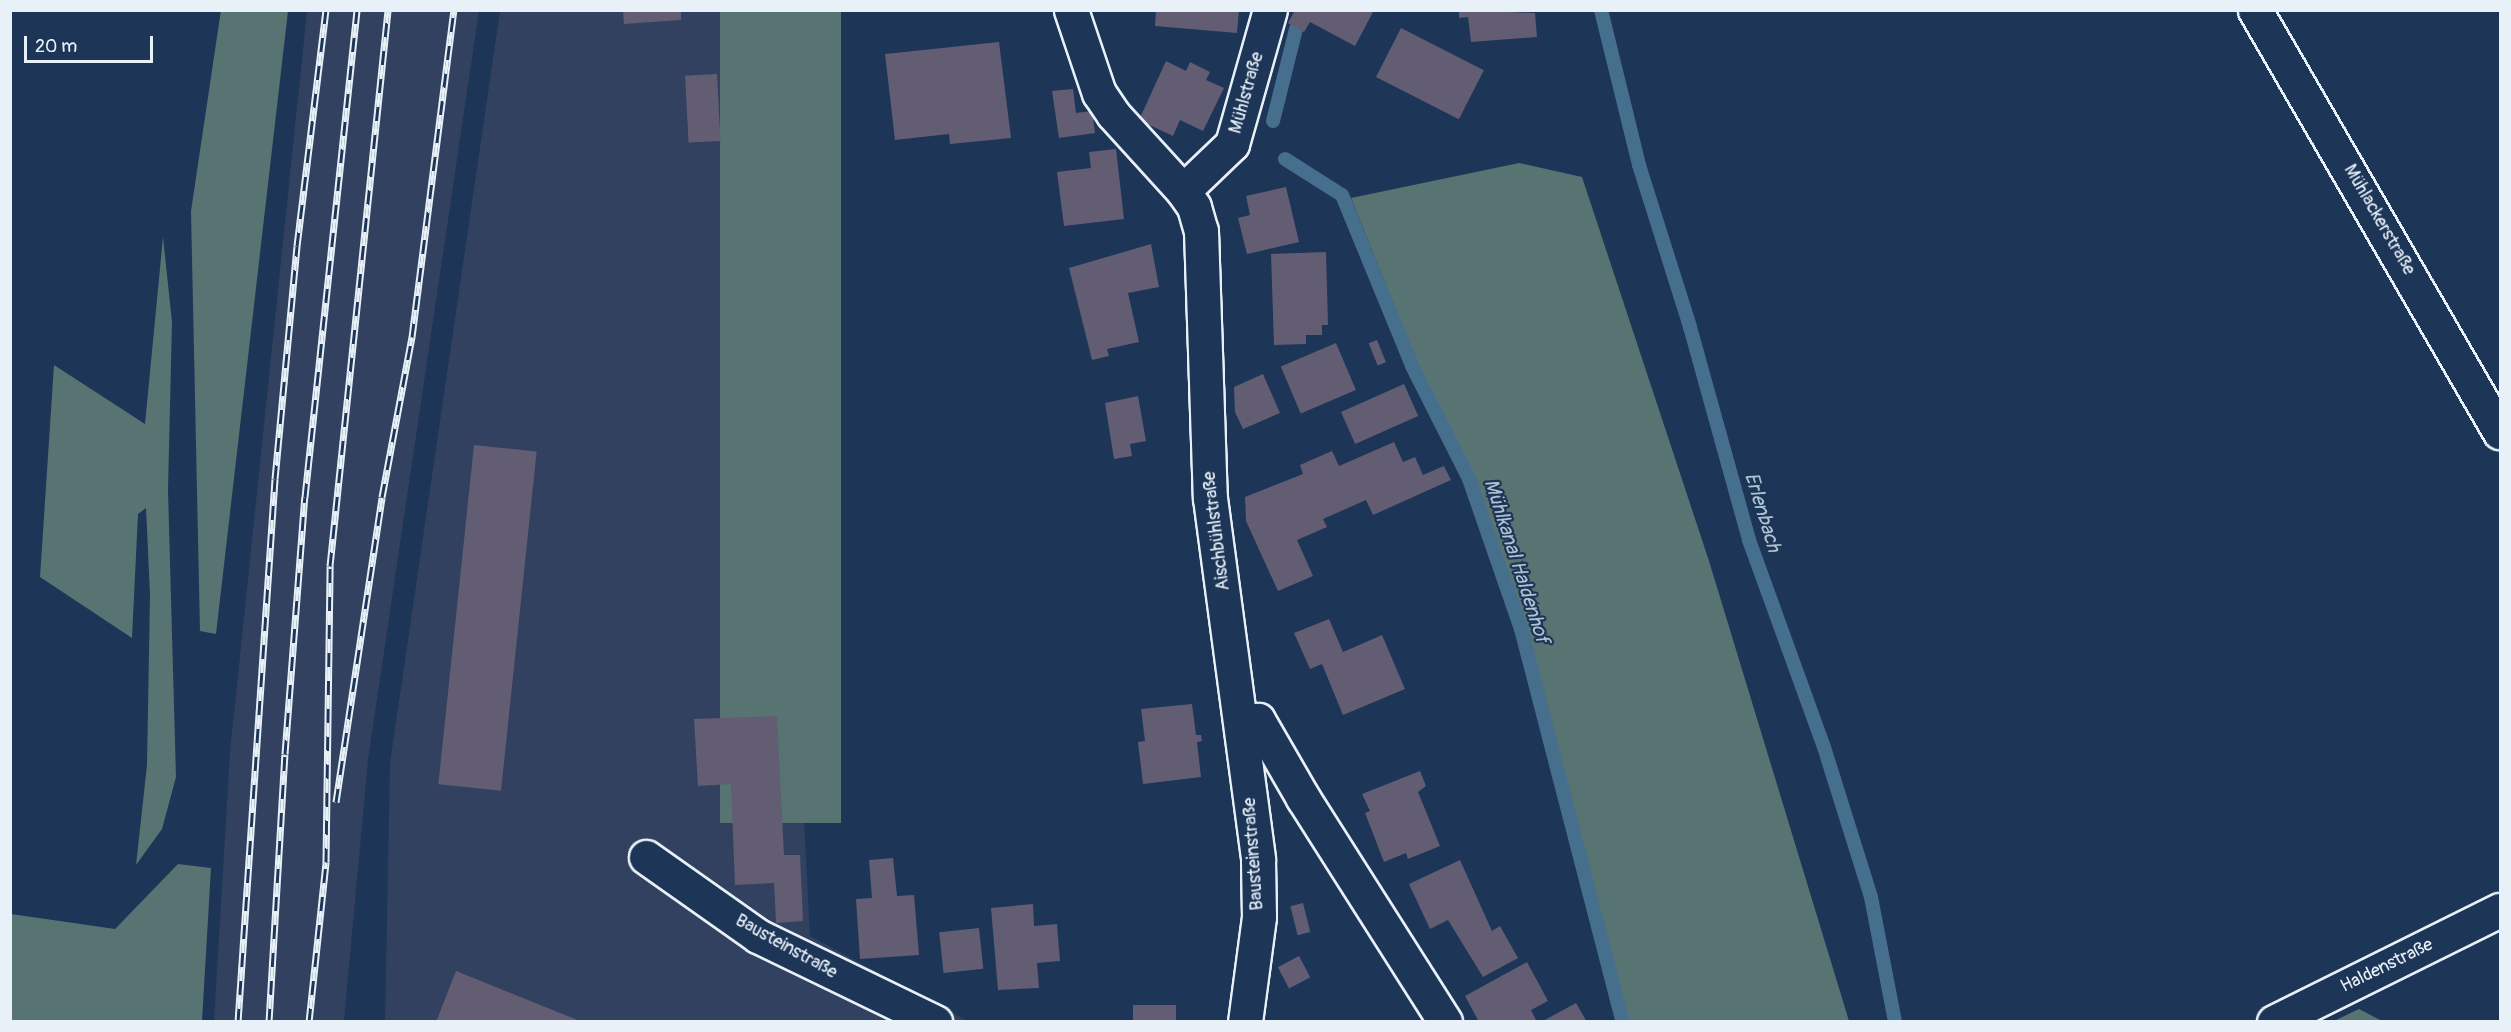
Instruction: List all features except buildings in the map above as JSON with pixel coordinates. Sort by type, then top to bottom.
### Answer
[{"type":"street","name":"Aischbühlstraße","points":[[1071,10],[1099,93],[1113,114],[1183,191],[1194,207],[1202,231],[1210,498],[1243,721]]},
{"type":"street","name":"Mühlstraße","points":[[1183,191],[1232,144],[1270,10]]},
{"type":"street","name":"Mühlackerstraße","points":[[2255,10],[2500,432]]},
{"type":"street","points":[[1243,721],[1258,720],[1303,798],[1445,1022]]},
{"type":"street","name":"Bausteinstraße","points":[[1243,721],[1258,860],[1259,917],[1245,1022]]},
{"type":"street","name":"Bausteinstraße","points":[[646,857],[758,936],[935,1022]]},
{"type":"street","name":"Haldenstraße","points":[[2274,1022],[2500,910]]},
{"type":"shaded area","points":[[307,11],[479,11],[368,760],[344,1021],[214,1021],[230,752]]},
{"type":"shaded area","points":[[500,11],[720,11],[804,819],[810,936],[968,1021],[385,1022],[390,763]]},
{"type":"green space","points":[[221,10],[288,11],[216,634],[200,631],[191,211]]},
{"type":"green space","points":[[720,11],[841,11],[841,823],[720,823]]},
{"type":"green space","points":[[1519,163],[1582,177],[1709,561],[1849,1021],[1628,1021],[1526,627],[1474,477],[1418,364],[1351,198]]},
{"type":"green space","points":[[163,237],[172,322],[168,490],[176,777],[162,829],[136,865],[147,765],[150,595],[146,508],[138,514],[132,638],[40,577],[54,365],[145,424]]},
{"type":"green space","points":[[178,864],[211,868],[202,1021],[11,1021],[11,914],[115,929]]},
{"type":"green space","points":[[2359,1009],[2382,1021],[2334,1021]]},
{"type":"waterway","name":"Erlenbach","points":[[1601,10],[1639,165],[1690,327],[1749,540],[1824,747],[1871,897],[1895,1022]]},
{"type":"waterway","name":"Mühlkanal Haldenhof","points":[[1273,121],[1296,29]]},
{"type":"waterway","name":"Mühlkanal Haldenhof","points":[[1285,159],[1342,195],[1412,366],[1469,479],[1521,629],[1623,1022]]},
{"type":"railway","points":[[238,1022],[275,479],[297,246],[326,10]]},
{"type":"railway","points":[[269,1022],[285,754],[305,497],[357,10]]},
{"type":"railway","points":[[309,1022],[326,862],[330,566],[388,10]]},
{"type":"railway","points":[[336,802],[382,497],[412,337],[454,10]]}]
